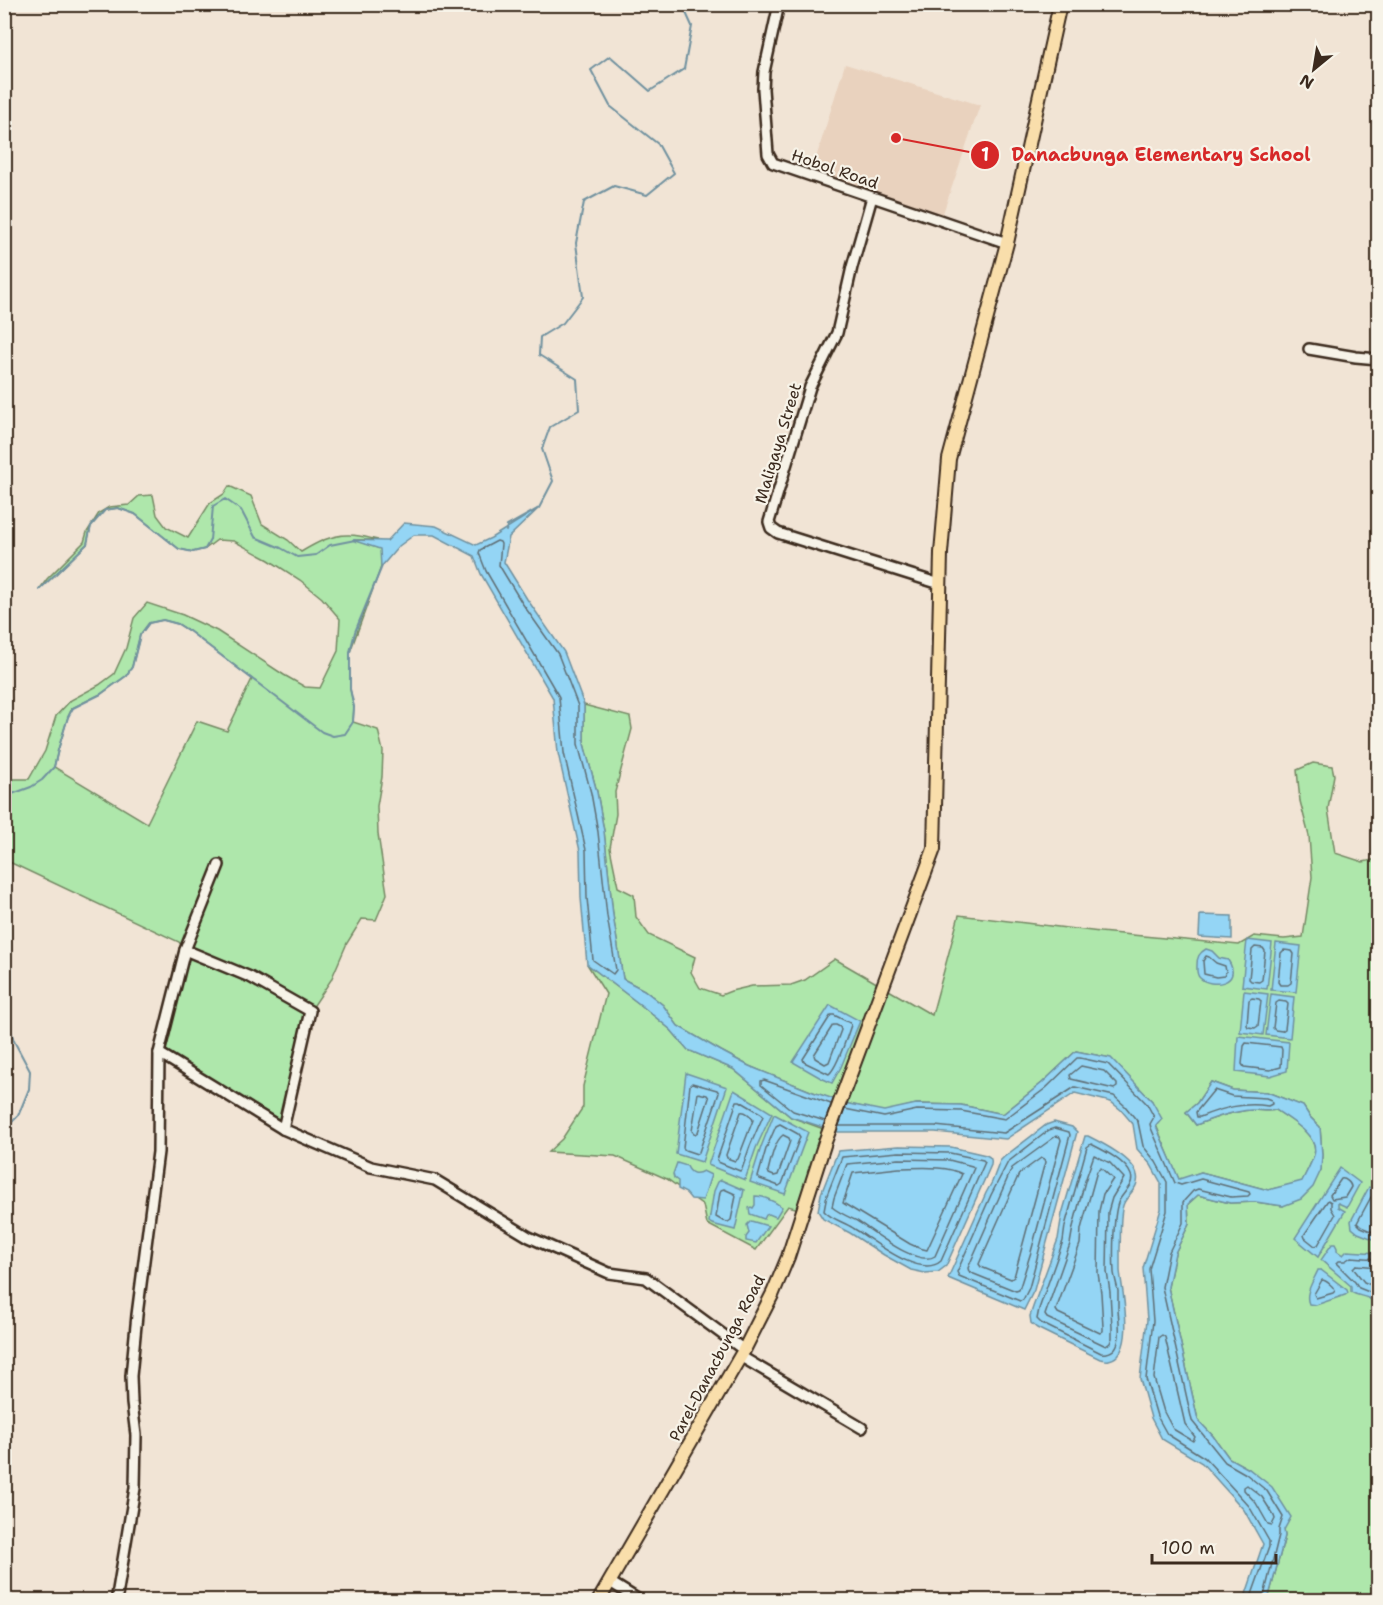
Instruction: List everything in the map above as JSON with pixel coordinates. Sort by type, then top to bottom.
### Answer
[{"type":"main road","name":"Parel-Danacbunga Road","points":[[599,1600],[742,1353],[773,1293],[788,1257],[825,1142],[934,849],[941,553],[949,459],[1007,243],[1060,4]]},
{"type":"street","name":"Hobol Road","points":[[779,4],[762,89],[770,159],[773,163],[1007,243]]},
{"type":"street","name":"Maligaya Street","points":[[872,197],[852,267],[837,333],[810,387],[770,522],[771,528],[778,533],[940,584]]},
{"type":"street","points":[[1309,349],[1378,359]]},
{"type":"street","points":[[117,1600],[135,1488],[136,1435],[131,1376],[158,1152],[159,1053],[185,950],[219,865]]},
{"type":"street","points":[[185,950],[250,977],[310,1011],[283,1129]]},
{"type":"street","points":[[159,1053],[283,1129],[371,1167],[435,1180],[529,1237],[609,1273],[646,1278],[742,1353],[862,1428]]},
{"type":"street","points":[[610,1582],[639,1600]]},
{"type":"shaded area","points":[[845,64],[980,105],[942,216],[812,171]]},
{"type":"green space","points":[[229,486],[251,496],[262,524],[288,540],[301,552],[324,540],[343,535],[378,540],[354,540],[381,549],[381,567],[350,652],[350,689],[354,707],[353,722],[378,730],[383,751],[382,777],[377,806],[378,834],[387,894],[376,920],[362,919],[347,943],[331,980],[310,1011],[283,1129],[159,1053],[185,950],[179,942],[5,860],[5,779],[29,779],[45,751],[56,716],[71,700],[114,674],[126,648],[134,618],[147,603],[183,615],[217,631],[305,687],[320,688],[338,651],[340,619],[322,598],[300,580],[234,541],[217,540],[205,549],[193,552],[179,549],[135,514],[118,508],[105,510],[91,526],[87,544],[39,590],[84,542],[87,532],[99,513],[109,507],[129,505],[139,496],[153,495],[157,515],[166,527],[188,538],[210,503],[224,494]],"holes":[[[163,620],[178,624],[252,679],[227,731],[197,721],[147,823],[54,767],[72,708],[101,694],[126,676],[132,667],[140,635],[149,623]]]},
{"type":"green space","points":[[584,705],[630,717],[632,729],[615,792],[616,814],[610,848],[618,887],[634,895],[636,917],[649,935],[695,957],[691,972],[700,988],[721,995],[752,986],[791,985],[805,980],[835,959],[932,1015],[959,915],[1100,932],[1239,945],[1254,936],[1284,939],[1303,937],[1312,877],[1309,836],[1300,801],[1297,770],[1313,763],[1332,766],[1334,775],[1328,809],[1335,853],[1363,862],[1378,859],[1378,1600],[1268,1600],[1285,1536],[1284,1530],[1249,1469],[1229,1458],[1198,1420],[1168,1287],[1175,1253],[1189,1224],[1188,1204],[1198,1195],[1230,1203],[1256,1202],[1283,1206],[1321,1170],[1320,1127],[1303,1106],[1267,1092],[1233,1090],[1211,1082],[1197,1103],[1186,1112],[1196,1125],[1238,1112],[1276,1110],[1302,1129],[1313,1141],[1315,1148],[1302,1182],[1268,1190],[1201,1172],[1179,1180],[1156,1125],[1152,1101],[1110,1058],[1076,1051],[1042,1083],[1003,1114],[961,1105],[917,1104],[884,1112],[840,1102],[813,1092],[749,1066],[721,1051],[678,1026],[663,1005],[644,990],[623,979],[604,831],[597,792],[584,744]]},
{"type":"green space","points":[[1372,764],[1378,768],[1378,830],[1372,806]]},
{"type":"green space","points":[[587,964],[671,1030],[688,1050],[733,1069],[791,1117],[829,1131],[803,1210],[788,1206],[756,1250],[707,1224],[703,1205],[667,1179],[615,1156],[548,1152],[562,1139],[583,1107],[583,1086],[606,994]]},
{"type":"water","points":[[539,508],[509,537],[504,562],[564,652],[584,705],[584,744],[597,792],[604,831],[623,979],[644,990],[663,1005],[678,1026],[749,1066],[849,1104],[884,1111],[916,1104],[961,1105],[1003,1114],[1042,1083],[1076,1051],[1111,1058],[1152,1101],[1162,1119],[1156,1126],[1179,1179],[1201,1172],[1268,1190],[1302,1181],[1314,1155],[1315,1148],[1308,1135],[1276,1110],[1238,1112],[1196,1125],[1186,1112],[1197,1103],[1211,1082],[1233,1090],[1267,1092],[1303,1106],[1320,1127],[1321,1170],[1313,1187],[1301,1199],[1283,1206],[1256,1202],[1230,1203],[1198,1195],[1188,1204],[1189,1224],[1175,1253],[1168,1287],[1198,1420],[1229,1458],[1249,1469],[1272,1487],[1291,1517],[1284,1530],[1285,1536],[1268,1600],[1244,1600],[1263,1544],[1244,1510],[1202,1463],[1162,1439],[1151,1418],[1140,1379],[1147,1320],[1143,1268],[1161,1209],[1161,1183],[1151,1165],[1137,1149],[1133,1124],[1121,1110],[1111,1102],[1075,1093],[1006,1139],[935,1132],[838,1132],[791,1117],[733,1069],[688,1050],[671,1030],[587,964],[581,898],[580,851],[558,753],[553,698],[481,574],[474,556],[434,535],[414,535],[399,546],[381,567],[380,549],[352,540],[387,541],[404,523],[436,526],[476,545]]},
{"type":"water","points":[[1200,915],[1232,916],[1232,939],[1199,937]]},
{"type":"water","points":[[1247,940],[1272,943],[1267,989],[1242,986]]},
{"type":"water","points":[[1276,943],[1301,946],[1296,992],[1271,990]]},
{"type":"water","points":[[1206,949],[1219,958],[1228,960],[1232,968],[1232,975],[1229,979],[1224,982],[1211,983],[1199,977],[1197,960]]},
{"type":"water","points":[[1244,991],[1268,994],[1263,1035],[1240,1032]]},
{"type":"water","points":[[1271,994],[1294,997],[1290,1038],[1266,1035]]},
{"type":"water","points":[[830,1005],[860,1021],[832,1083],[793,1062]]},
{"type":"water","points":[[1238,1036],[1289,1042],[1287,1071],[1270,1076],[1236,1072]]},
{"type":"water","points":[[686,1073],[727,1087],[702,1162],[676,1154]]},
{"type":"water","points":[[734,1090],[772,1113],[745,1180],[708,1165]]},
{"type":"water","points":[[774,1114],[808,1132],[785,1194],[750,1182]]},
{"type":"water","points":[[1054,1122],[1072,1127],[1077,1132],[1034,1290],[1024,1310],[948,1278],[1000,1161],[1046,1125]]},
{"type":"water","points":[[1085,1136],[1124,1157],[1135,1169],[1138,1179],[1122,1207],[1121,1218],[1120,1271],[1125,1306],[1125,1335],[1123,1347],[1118,1356],[1108,1360],[1100,1359],[1037,1328],[1031,1323],[1030,1316],[1058,1239],[1062,1214]]},
{"type":"water","points":[[899,1146],[951,1147],[986,1155],[991,1160],[991,1165],[946,1266],[938,1272],[925,1273],[911,1270],[823,1219],[818,1211],[821,1194],[838,1151]]},
{"type":"water","points":[[677,1163],[687,1166],[694,1173],[703,1171],[711,1175],[703,1200],[691,1199],[678,1189],[678,1181],[673,1174]]},
{"type":"water","points":[[1340,1168],[1360,1183],[1347,1207],[1338,1203],[1338,1207],[1345,1211],[1318,1257],[1295,1238]]},
{"type":"water","points":[[721,1180],[744,1190],[735,1230],[709,1222],[714,1191]]},
{"type":"water","points":[[1369,1187],[1378,1193],[1378,1241],[1352,1228],[1351,1221]]},
{"type":"water","points":[[755,1196],[782,1207],[776,1217],[769,1214],[764,1219],[750,1214],[749,1208],[755,1205]]},
{"type":"water","points":[[751,1221],[768,1226],[756,1243],[746,1241],[749,1233],[747,1225]]},
{"type":"water","points":[[1332,1244],[1335,1244],[1337,1251],[1343,1255],[1347,1251],[1378,1253],[1378,1308],[1368,1298],[1351,1292],[1351,1286],[1321,1260]]},
{"type":"water","points":[[1318,1270],[1321,1270],[1348,1293],[1316,1305],[1309,1304],[1309,1291]]},
{"type":"waterway","points":[[506,531],[507,526],[539,508],[553,481],[542,449],[550,427],[579,410],[577,379],[539,355],[540,337],[563,323],[583,297],[576,243],[584,202],[614,186],[647,195],[674,173],[658,144],[610,106],[591,70],[610,56],[650,91],[684,69],[692,26],[682,4]]},
{"type":"waterway","points":[[39,590],[87,544],[91,526],[105,510],[118,508],[135,514],[179,549],[193,552],[205,549],[210,540],[213,506],[225,499],[241,510],[255,537],[297,557],[316,555],[330,545],[355,540]]},
{"type":"waterway","points":[[4,797],[31,787],[42,780],[54,767],[68,717],[73,708],[101,694],[126,676],[132,667],[140,635],[149,623],[163,620],[178,624],[189,631],[322,732],[333,736],[345,734],[353,722],[354,707],[350,689],[350,652],[355,632],[382,566]]},
{"type":"waterway","points":[[4,1009],[14,1041],[30,1071],[29,1089],[18,1116],[4,1130]]},
{"type":"place","name":"Danacbunga Elementary School","points":[[896,138]]}]
